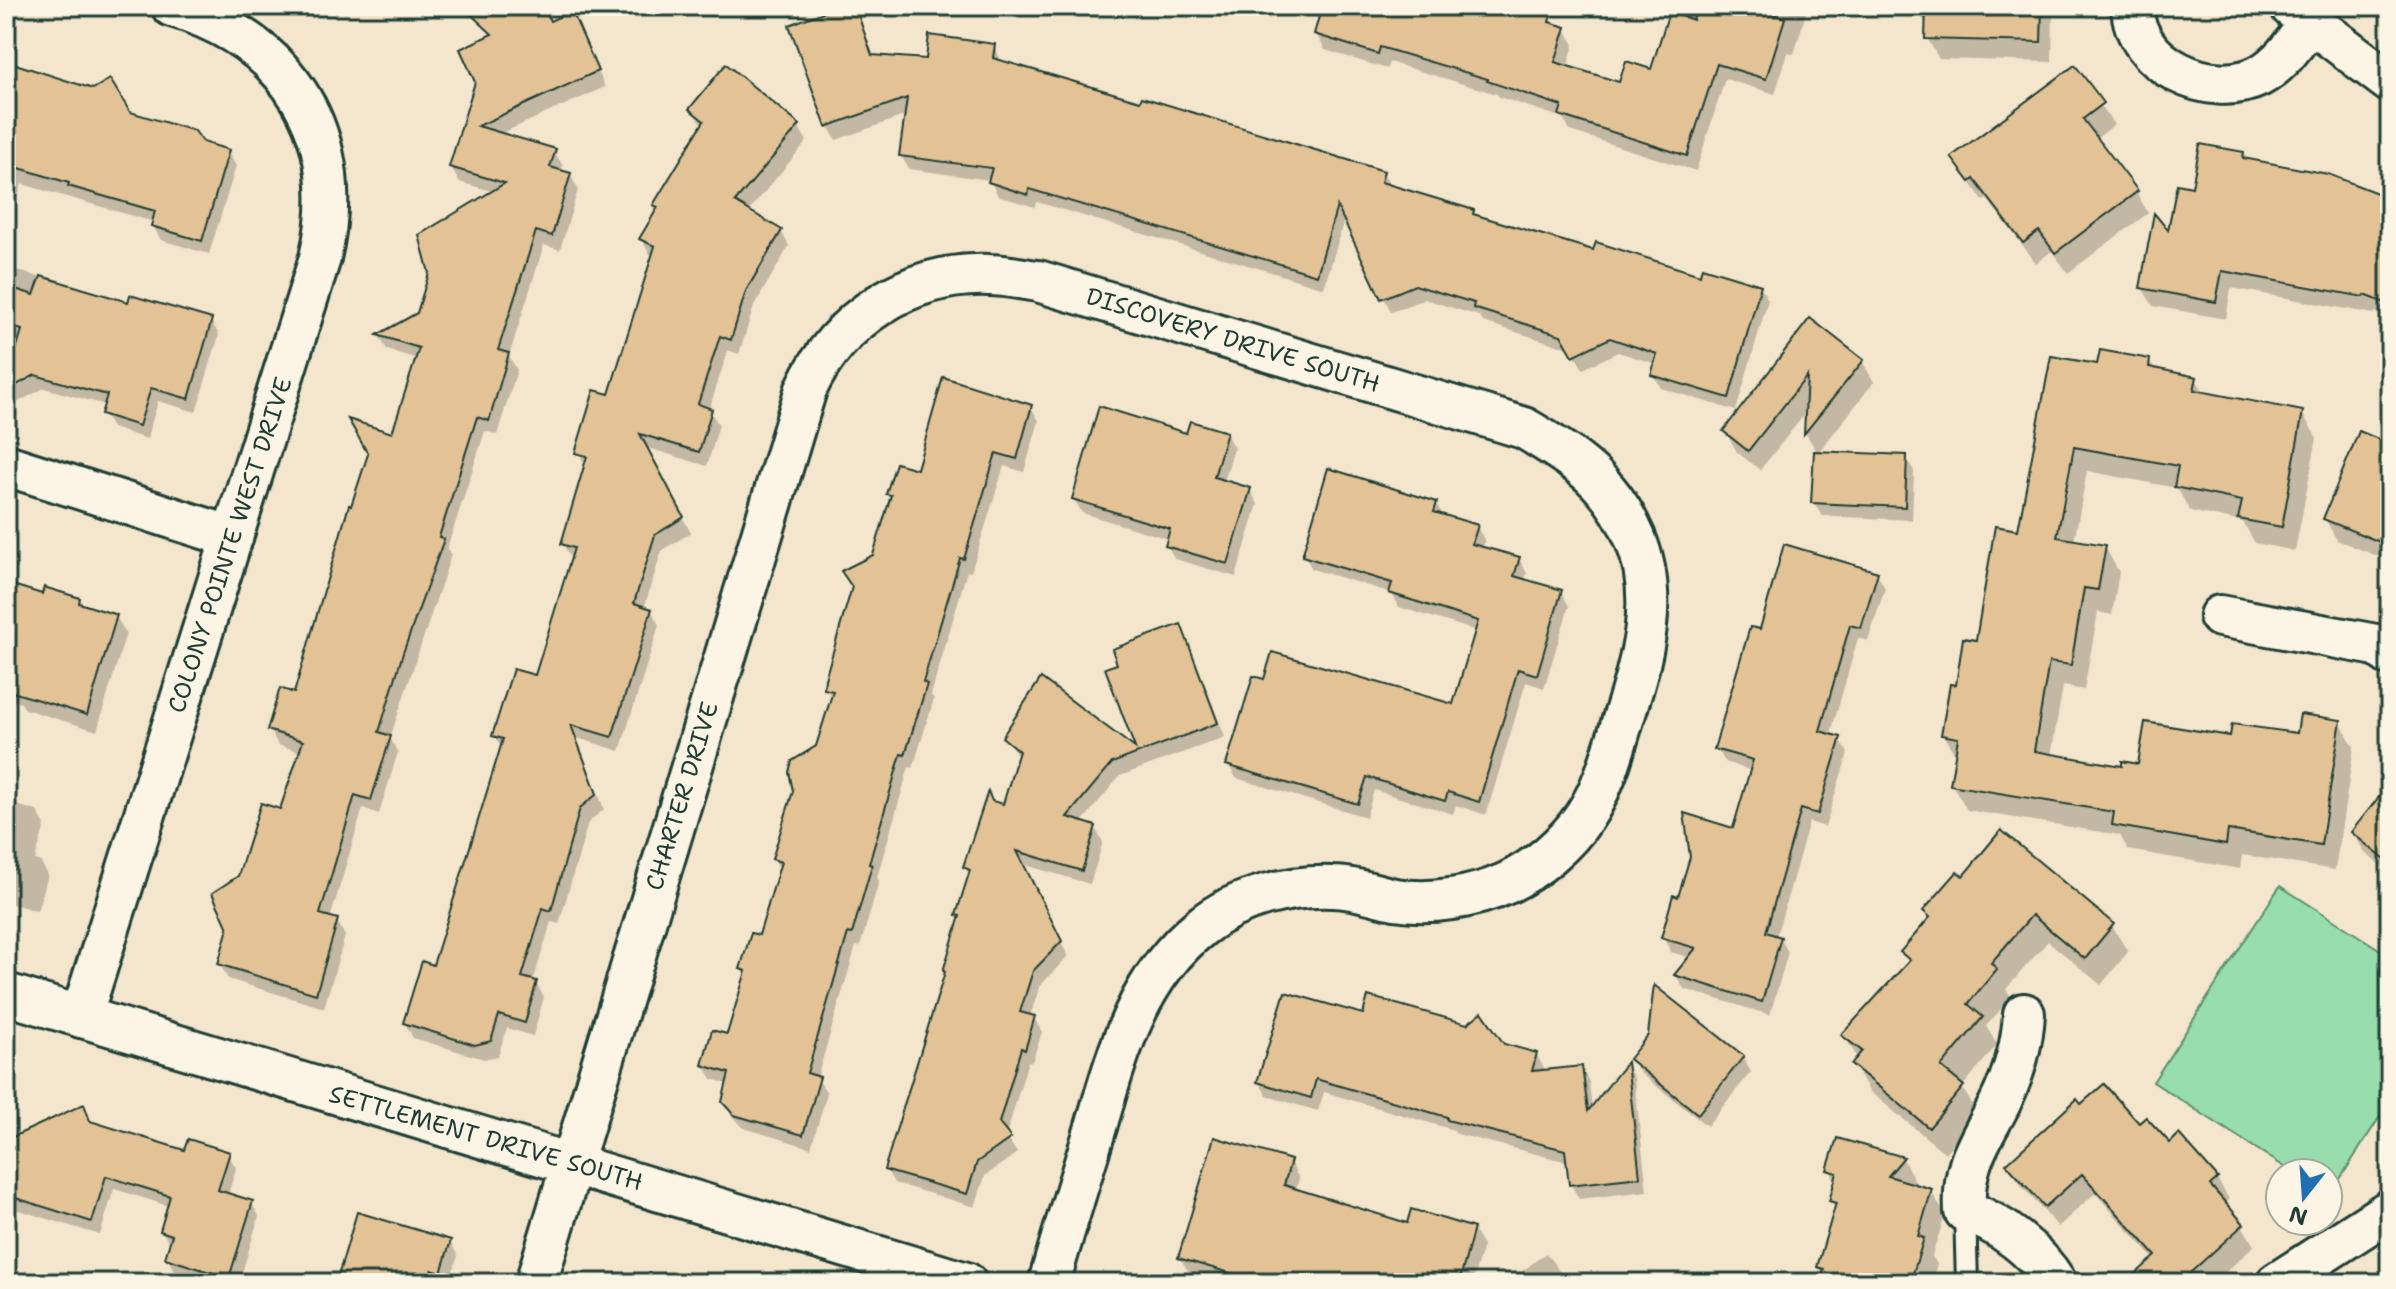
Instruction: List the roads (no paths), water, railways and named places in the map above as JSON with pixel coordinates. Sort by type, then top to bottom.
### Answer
[{"type":"street","name":"COLONY POINTE WEST DRIVE","points":[[81,1017],[326,233],[329,207],[327,170],[317,133],[307,109],[284,75],[256,46],[226,26],[172,6]]},
{"type":"street","points":[[2132,6],[2140,35],[2161,61],[2180,75],[2214,85],[2259,76],[2279,62],[2301,14],[2390,82]]},
{"type":"street","name":"DISCOVERY DRIVE SOUTH","points":[[855,324],[906,289],[933,281],[988,275],[1038,281],[1524,428],[1572,457],[1601,483],[1627,522],[1640,552],[1647,585],[1648,619],[1644,652],[1610,762],[1584,817],[1550,854],[1509,882],[1481,892],[1433,901],[1413,901],[1335,886],[1275,891],[1219,914],[1165,961],[1134,1012],[1112,1072],[1049,1283]]},
{"type":"street","name":"CHARTER DRIVE","points":[[536,1283],[797,413],[820,363],[855,324]]},
{"type":"street","points":[[6,465],[232,537]]},
{"type":"street","points":[[2220,616],[2376,645],[2390,655]]},
{"type":"street","name":"SETTLEMENT DRIVE SOUTH","points":[[6,994],[966,1283]]},
{"type":"street","points":[[2024,1014],[2020,1047],[2010,1081],[1968,1165],[1965,1211],[1983,1217],[2013,1237],[2056,1283]]},
{"type":"street","points":[[2277,1283],[2390,1210]]},
{"type":"lane","points":[[1965,1211],[1967,1283]]}]
